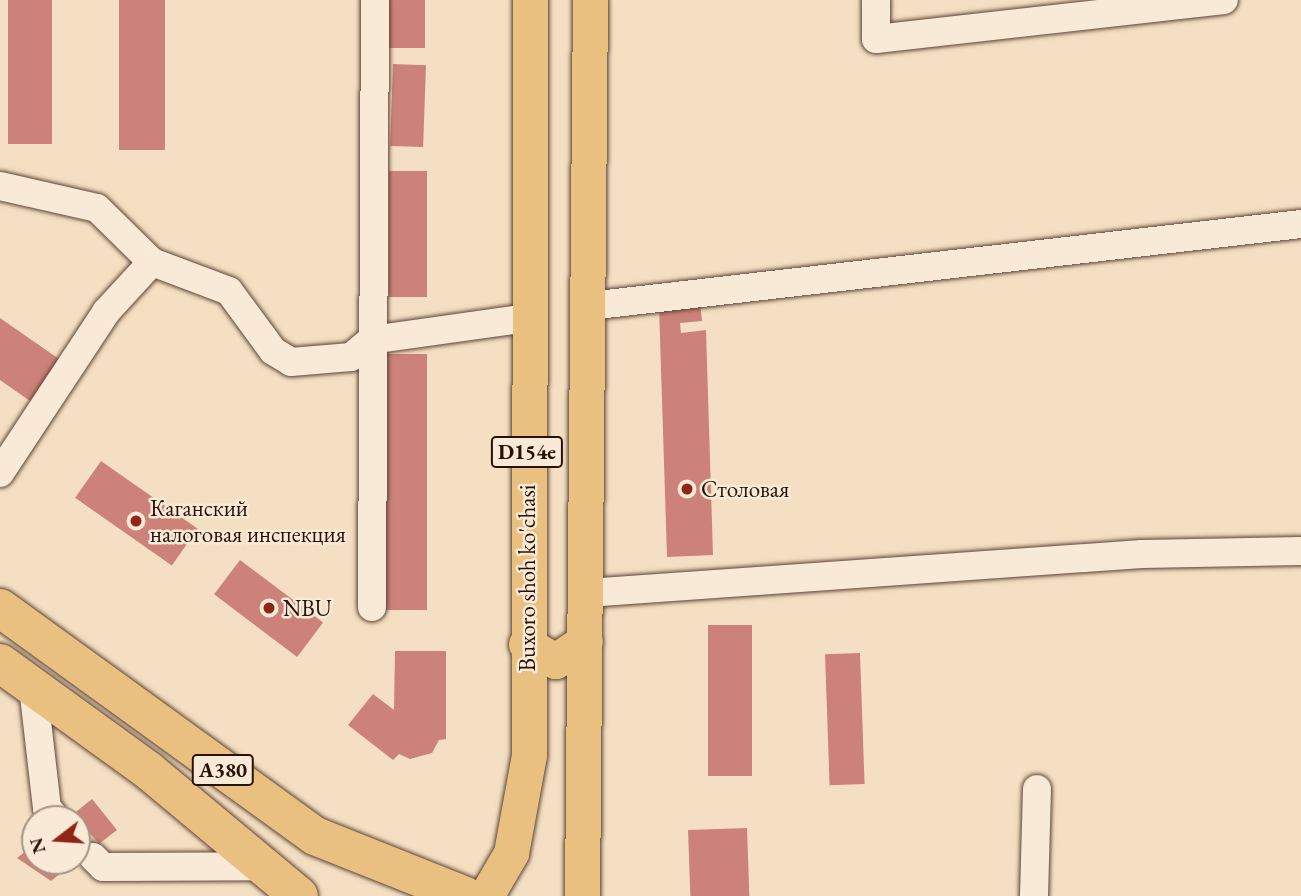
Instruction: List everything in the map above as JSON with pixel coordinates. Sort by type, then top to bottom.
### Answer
[{"type":"highway","name":"A380","points":[[0,608],[315,836],[466,896]]},
{"type":"highway","name":"A380","points":[[0,663],[283,885]]},
{"type":"main road","name":"Buxoro shoh ko'chasi","points":[[486,896],[511,853],[528,755],[526,644],[530,0]]},
{"type":"main road","name":"D154e","points":[[582,896],[587,593],[590,0]]},
{"type":"main road","points":[[526,644],[555,661],[585,642]]},
{"type":"street","points":[[372,607],[371,340],[375,0]]},
{"type":"street","points":[[876,0],[876,39],[1224,0]]},
{"type":"street","points":[[0,186],[97,208],[152,262],[229,291],[272,351],[291,362],[351,357],[371,340],[528,318]]},
{"type":"street","points":[[589,306],[1301,224]]},
{"type":"street","points":[[0,473],[106,312],[152,262]]},
{"type":"street","points":[[587,593],[1142,554],[1301,551]]},
{"type":"street","points":[[33,687],[47,805]]},
{"type":"street","points":[[1034,896],[1037,789]]},
{"type":"street","points":[[93,857],[103,867],[283,885]]},
{"type":"building","points":[[8,0],[52,0],[52,144],[8,144]]},
{"type":"building","points":[[119,0],[165,0],[165,150],[119,150]]},
{"type":"building","points":[[386,0],[425,0],[425,48],[386,48]]},
{"type":"building","points":[[393,64],[426,65],[423,147],[390,146]]},
{"type":"building","points":[[389,171],[427,171],[427,297],[389,297]]},
{"type":"building","points":[[700,302],[702,321],[680,323],[681,333],[706,330],[713,555],[667,557],[659,306]]},
{"type":"building","points":[[0,318],[59,359],[30,401],[0,380]]},
{"type":"building","points":[[386,354],[427,354],[427,610],[386,610]]},
{"type":"building","points":[[101,461],[198,529],[172,566],[75,498]]},
{"type":"building","name":"NBU","points":[[240,560],[323,623],[297,657],[214,594]]},
{"type":"building","points":[[708,625],[752,625],[752,776],[708,776]]},
{"type":"building","points":[[395,651],[446,651],[446,739],[439,740],[432,753],[410,759],[399,754],[393,760],[348,725],[373,694],[394,710]]},
{"type":"building","points":[[860,653],[865,784],[830,785],[825,654]]},
{"type":"building","points":[[92,799],[117,830],[91,850],[91,805],[84,805]]},
{"type":"building","points":[[747,828],[749,896],[690,896],[688,830]]},
{"type":"building","points":[[42,875],[58,875],[51,881]]},
{"type":"place","name":"Столовая","points":[[687,489]]},
{"type":"place","name":"Каганский налоговая инспекция","points":[[136,521]]},
{"type":"place","name":"NBU","points":[[269,608]]}]
